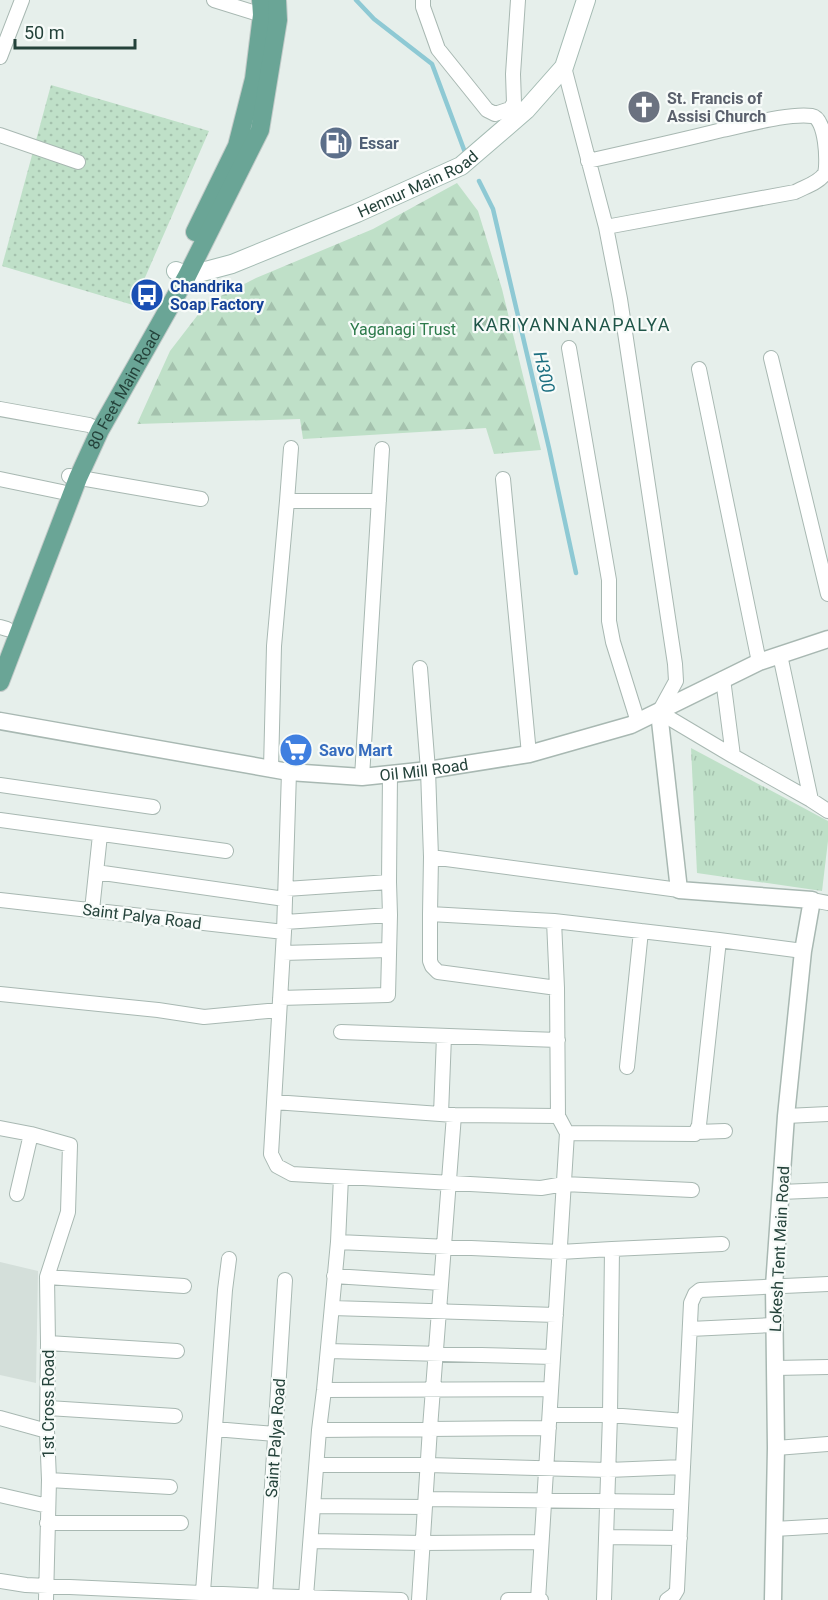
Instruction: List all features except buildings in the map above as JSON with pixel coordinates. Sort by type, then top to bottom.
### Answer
[{"type":"main road","name":"Hennur Main Road","points":[[181,274],[232,264],[384,202],[461,166],[564,67],[586,0]]},
{"type":"main road","name":"80 Feet Main Road","points":[[0,648],[3,628],[94,428],[181,274],[237,146],[269,8]]},
{"type":"main road","name":"80 Feet Main Road","points":[[0,682],[69,482]]},
{"type":"street","points":[[0,57],[22,0]]},
{"type":"street","points":[[214,0],[269,8]]},
{"type":"street","points":[[423,0],[423,7],[438,49],[487,110],[495,114],[515,112],[513,74],[518,0]]},
{"type":"street","points":[[564,67],[606,227],[620,299],[675,664],[676,681],[659,712],[679,890]]},
{"type":"street","points":[[588,161],[759,122],[791,117],[815,116],[825,134],[828,170],[822,178],[795,192],[606,227]]},
{"type":"street","points":[[0,135],[78,162]]},
{"type":"street","points":[[569,348],[609,580],[609,621],[613,642],[638,722]]},
{"type":"street","points":[[771,357],[828,594]]},
{"type":"street","points":[[699,369],[759,662]]},
{"type":"street","points":[[0,408],[94,428]]},
{"type":"street","points":[[271,769],[274,646],[291,448]]},
{"type":"street","points":[[362,777],[382,449]]},
{"type":"street","points":[[0,479],[69,482],[201,499]]},
{"type":"street","points":[[503,479],[529,754]]},
{"type":"street","points":[[287,501],[379,501]]},
{"type":"street","points":[[813,533],[828,530]]},
{"type":"street","name":"Oil Mill Road","points":[[0,721],[290,772],[362,777],[428,770],[529,754],[631,725],[759,662],[828,639]]},
{"type":"street","points":[[780,655],[811,800]]},
{"type":"street","points":[[420,668],[428,770],[431,857],[430,961],[432,966],[438,972],[557,988]]},
{"type":"street","points":[[723,680],[733,756]]},
{"type":"street","points":[[659,712],[828,811]]},
{"type":"street","points":[[290,772],[283,953],[271,1154],[277,1166],[292,1174],[341,1177],[541,1188],[564,1184],[692,1190]]},
{"type":"street","points":[[0,994],[158,1010],[204,1017],[280,1004],[388,995],[390,774]]},
{"type":"street","points":[[0,784],[153,807]]},
{"type":"street","points":[[0,820],[226,851]]},
{"type":"street","points":[[92,910],[100,835]]},
{"type":"street","points":[[431,857],[679,890],[820,902]]},
{"type":"street","points":[[96,872],[285,894],[388,882]]},
{"type":"street","name":"Saint Palya Road","points":[[0,900],[284,927],[390,915]]},
{"type":"street","name":"Lokesh Tent Main Road","points":[[773,1600],[776,1448],[774,1286],[786,1116],[803,951],[820,902]]},
{"type":"street","points":[[430,914],[554,921],[803,951]]},
{"type":"street","points":[[508,1600],[539,1600],[567,1133],[558,1116],[554,921]]},
{"type":"street","points":[[627,1067],[640,931]]},
{"type":"street","points":[[697,1132],[719,940]]},
{"type":"street","points":[[283,953],[389,950]]},
{"type":"street","points":[[341,1032],[558,1040]]},
{"type":"street","points":[[419,1600],[449,1182],[444,1036]]},
{"type":"street","points":[[274,1102],[447,1115],[558,1116]]},
{"type":"street","points":[[786,1116],[828,1114]]},
{"type":"street","points":[[0,1128],[31,1134],[18,1194]]},
{"type":"street","points":[[567,1133],[693,1134],[724,1131]]},
{"type":"street","name":"1st Cross Road","points":[[31,1134],[70,1145],[68,1212],[47,1277],[49,1480],[46,1600]]},
{"type":"street","points":[[301,1598],[311,1541],[319,1430],[338,1242],[341,1177]]},
{"type":"street","points":[[781,1192],[828,1190]]},
{"type":"street","points":[[338,1242],[560,1252],[722,1244]]},
{"type":"street","points":[[604,1600],[612,1249]]},
{"type":"street","points":[[203,1592],[228,1259]]},
{"type":"street","points":[[334,1275],[441,1283]]},
{"type":"street","points":[[47,1277],[184,1286]]},
{"type":"street","name":"Saint Palya Road","points":[[265,1596],[285,1280]]},
{"type":"street","points":[[670,1599],[677,1590],[691,1303],[695,1294],[700,1290],[828,1284]]},
{"type":"street","points":[[332,1308],[556,1315]]},
{"type":"street","points":[[690,1329],[774,1325]]},
{"type":"street","points":[[48,1343],[177,1351]]},
{"type":"street","points":[[328,1351],[553,1357]]},
{"type":"street","points":[[775,1368],[828,1367]]},
{"type":"street","points":[[324,1390],[551,1389]]},
{"type":"street","points":[[48,1408],[175,1416]]},
{"type":"street","points":[[319,1430],[430,1428],[549,1422],[610,1415],[685,1421]]},
{"type":"street","points":[[0,1418],[47,1431]]},
{"type":"street","points":[[215,1429],[275,1434]]},
{"type":"street","points":[[776,1448],[828,1444]]},
{"type":"street","points":[[317,1465],[428,1465],[608,1470],[683,1467]]},
{"type":"street","points":[[49,1480],[170,1487]]},
{"type":"street","points":[[0,1495],[48,1506]]},
{"type":"street","points":[[314,1506],[544,1501],[681,1502]]},
{"type":"street","points":[[47,1523],[181,1523]]},
{"type":"street","points":[[774,1529],[828,1526]]},
{"type":"street","points":[[606,1537],[680,1538]]},
{"type":"street","points":[[311,1541],[541,1542]]},
{"type":"street","points":[[0,1581],[17,1584],[203,1592],[232,1597],[401,1600]]},
{"type":"shaded area","points":[[0,1262],[38,1271],[36,1383],[0,1375]]},
{"type":"green space","points":[[51,85],[209,131],[133,305],[2,266]]},
{"type":"green space","name":"Yaganagi Trust","points":[[457,183],[478,211],[502,289],[541,450],[494,454],[486,428],[303,439],[300,419],[137,424],[170,351],[207,303],[256,278],[373,229]]},
{"type":"green space","points":[[691,748],[828,821],[822,891],[697,873]]},
{"type":"waterway","name":"H300","points":[[356,0],[374,19],[432,64],[466,155]]},
{"type":"waterway","name":"H300","points":[[479,181],[493,209],[576,573]]},
{"type":"place","name":"St. Francis of Assisi Church","points":[[644,107]]},
{"type":"place","name":"Essar","points":[[336,143]]},
{"type":"place","name":"Chandrika Soap Factory","points":[[147,295]]},
{"type":"place","name":"Savo Mart","points":[[296,750]]},
{"type":"district","name":"KARIYANNANAPALYA","points":[[572,325]]}]
